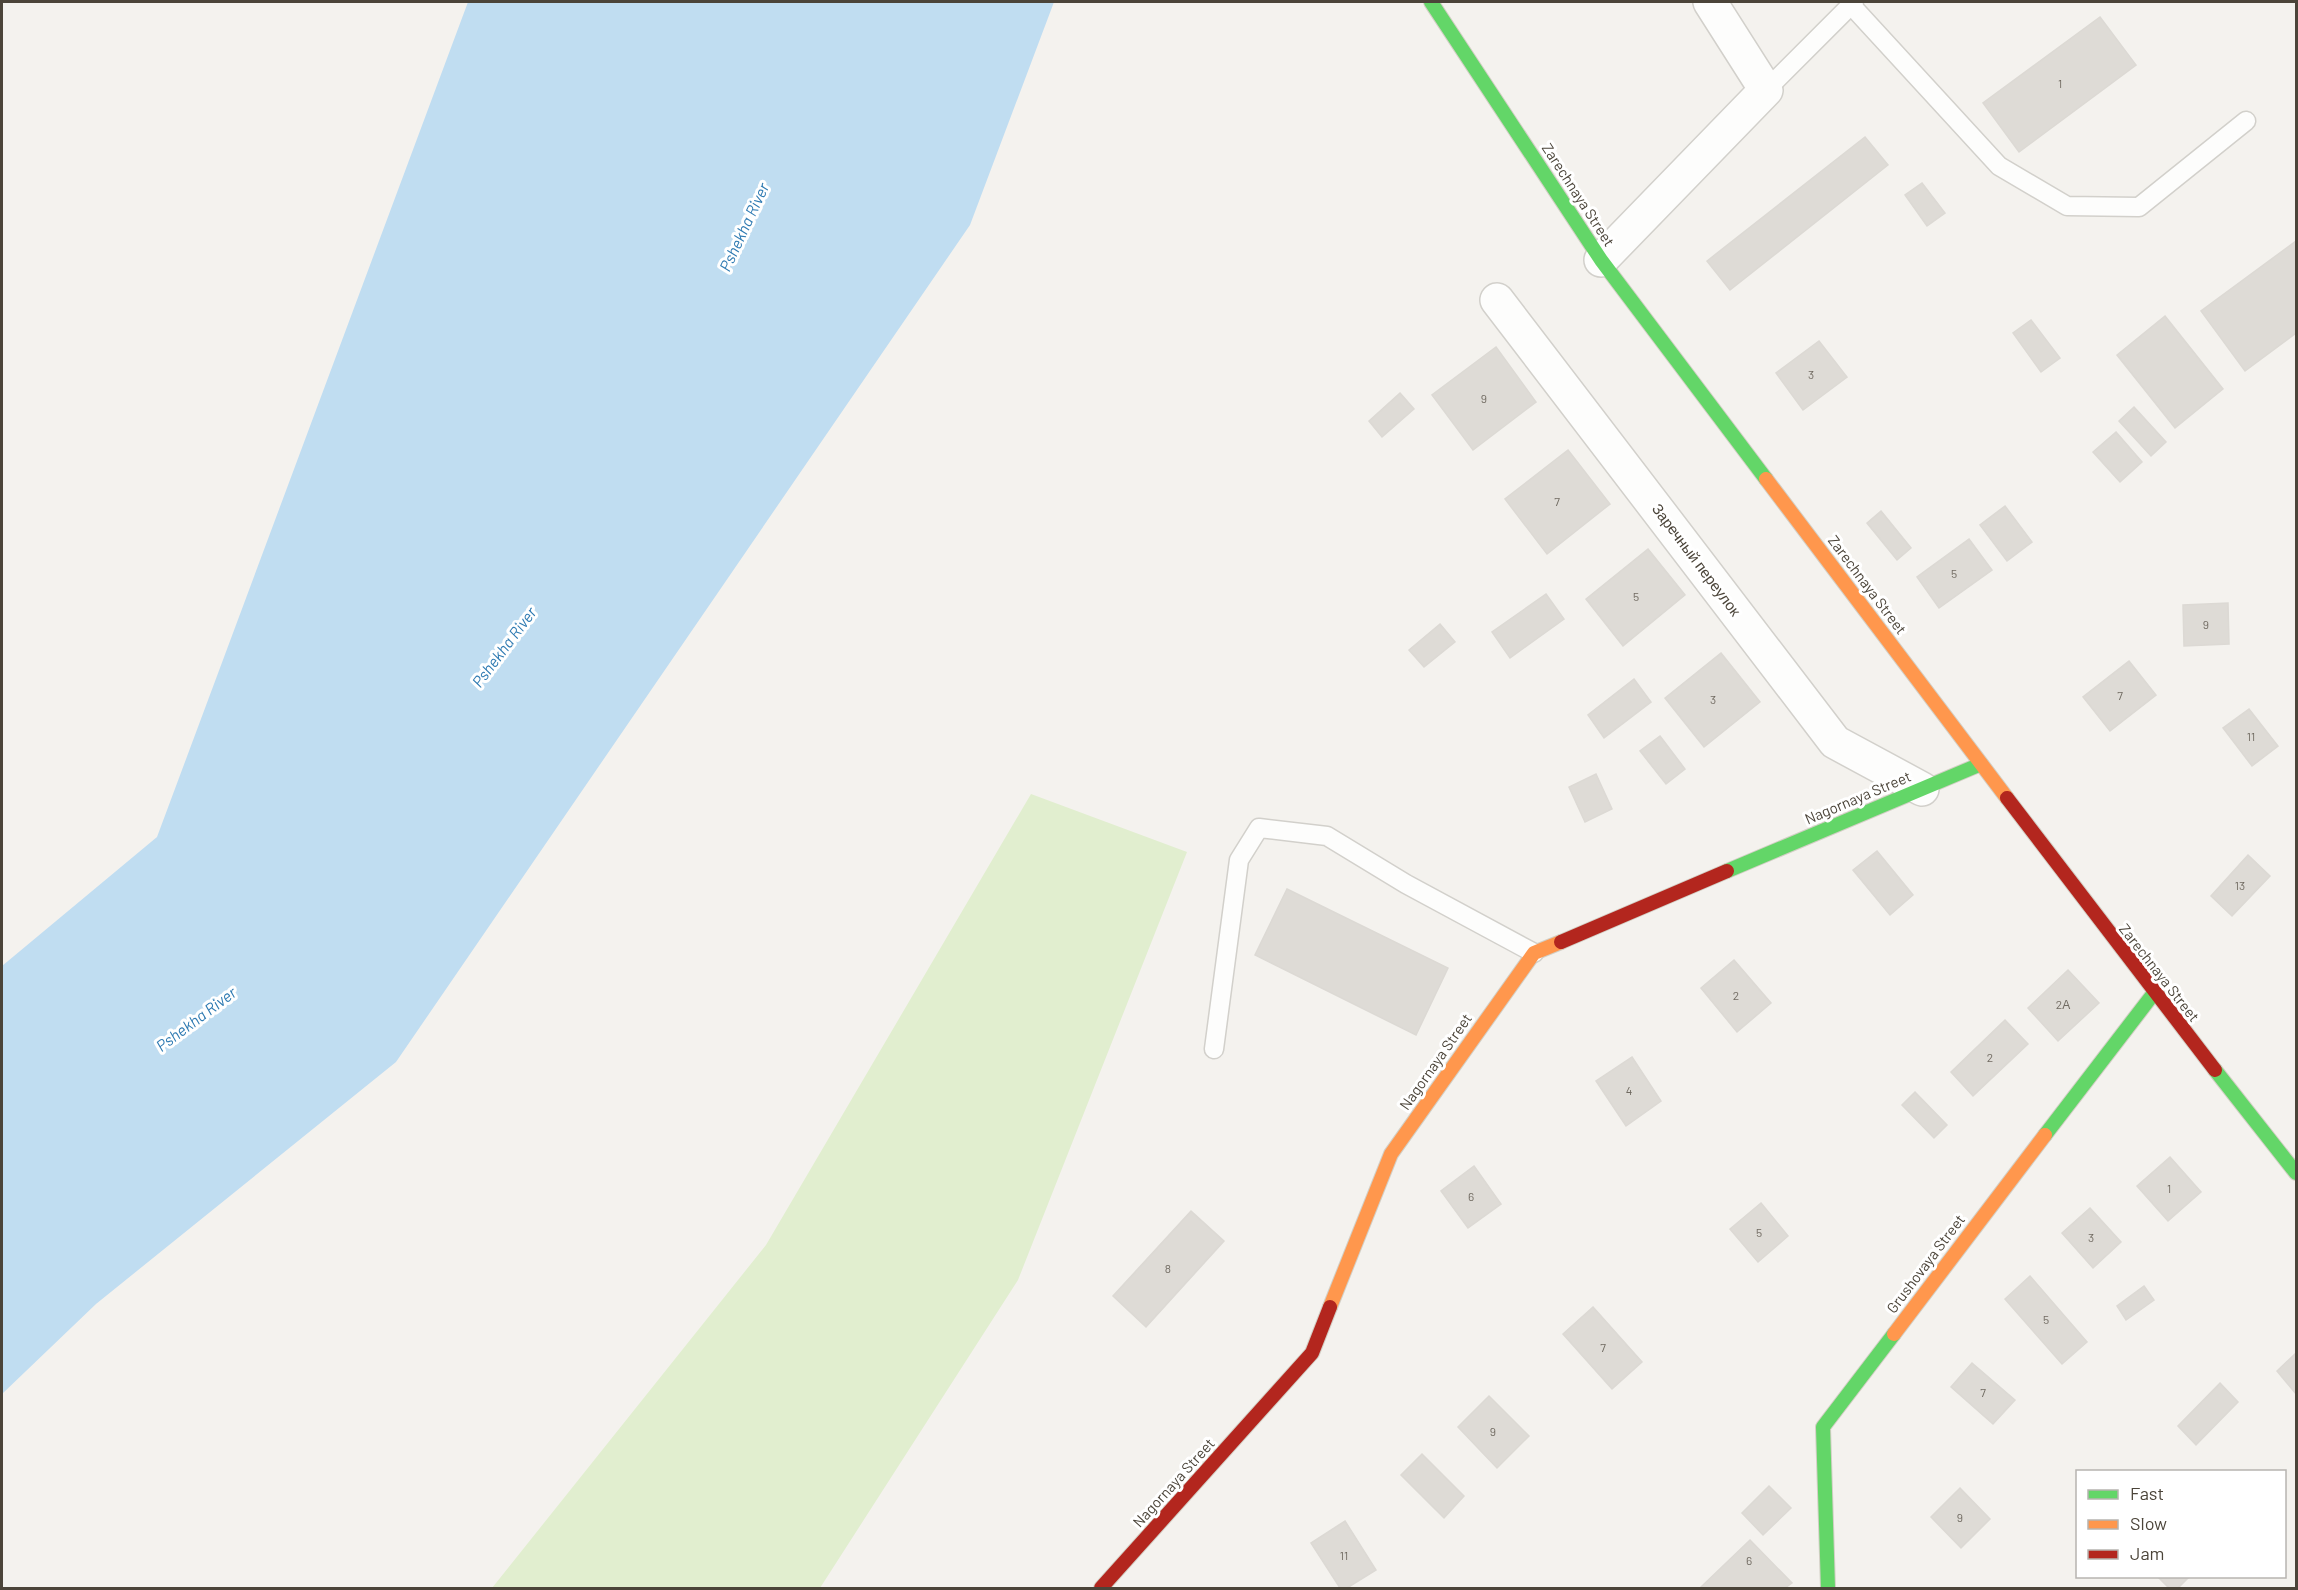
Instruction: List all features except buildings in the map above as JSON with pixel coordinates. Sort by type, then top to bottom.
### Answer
[{"type":"street","name":"Zarechnaya Street","points":[[1431,2],[1601,260],[2154,993],[2296,1173]]},
{"type":"street","points":[[1601,260],[1766,90],[1710,2]]},
{"type":"street","name":"Заречный переулок","points":[[1497,300],[1835,742],[1922,789]]},
{"type":"street","name":"Nagornaya Street","points":[[1101,1588],[1312,1353],[1391,1154],[1534,953],[1981,764]]},
{"type":"street","name":"Grushovaya Street","points":[[1828,1588],[1823,1427],[2154,993]]},
{"type":"lane","points":[[1766,90],[1853,3],[1999,166],[2067,206],[2139,207],[2246,121]]},
{"type":"lane","points":[[1214,1049],[1239,860],[1259,828],[1327,836],[1406,884],[1534,953]]},
{"type":"green space","points":[[1031,794],[1187,852],[1018,1280],[820,1588],[492,1588],[766,1245]]},
{"type":"water","name":"Pshekha River","points":[[468,2],[1054,2],[970,225],[396,1062],[96,1304],[2,1394],[2,966],[157,837]]},
{"type":"traffic: fast","points":[[1431,2],[1601,260],[1766,479]]},
{"type":"traffic: fast","points":[[1727,871],[1981,764]]},
{"type":"traffic: fast","points":[[2045,1135],[2154,993]]},
{"type":"traffic: fast","points":[[2215,1070],[2296,1173]]},
{"type":"traffic: fast","points":[[1828,1588],[1823,1427],[1894,1334]]},
{"type":"traffic: slow","points":[[1766,479],[2007,798]]},
{"type":"traffic: slow","points":[[1330,1307],[1391,1154],[1534,953],[1561,942]]},
{"type":"traffic: slow","points":[[1894,1334],[2045,1135]]},
{"type":"traffic: jam","points":[[2007,798],[2215,1070]]},
{"type":"traffic: jam","points":[[1561,942],[1727,871]]},
{"type":"traffic: jam","points":[[1101,1588],[1312,1353],[1330,1307]]}]
